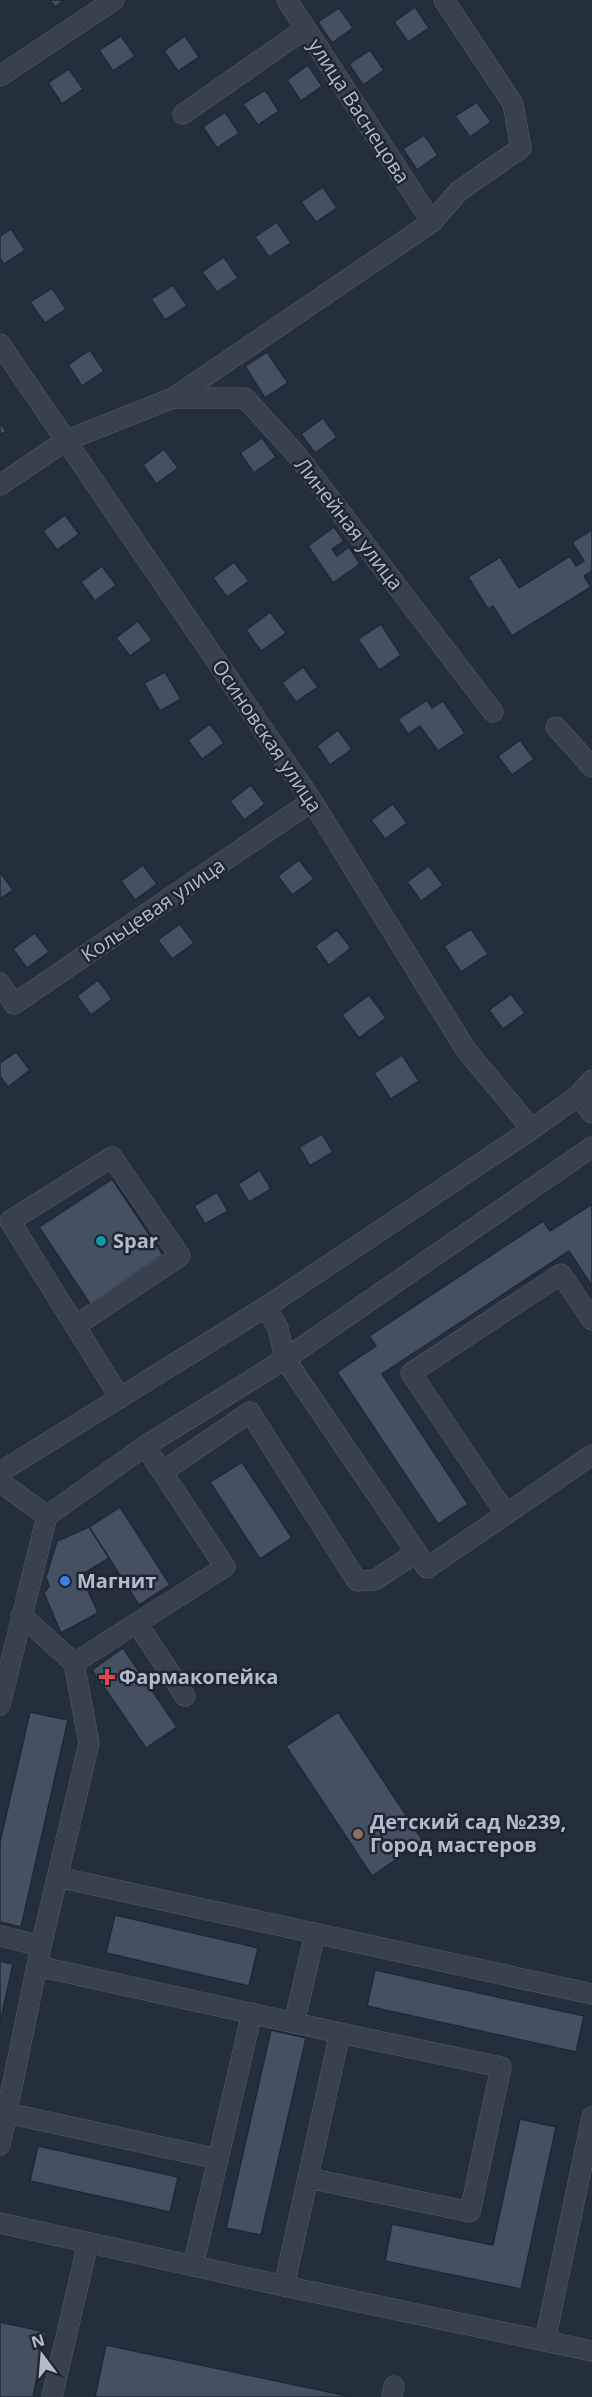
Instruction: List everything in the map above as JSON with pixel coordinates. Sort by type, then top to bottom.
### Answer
[{"type":"street","points":[[0,76],[114,0]]},
{"type":"street","name":"улица Васнецова","points":[[287,0],[432,222]]},
{"type":"street","name":"Линейная улица","points":[[0,485],[65,441],[173,398],[432,222],[459,191],[521,148],[513,104],[444,0]]},
{"type":"street","points":[[183,114],[305,30]]},
{"type":"street","name":"Осиновская улица","points":[[0,344],[312,801],[466,1050],[532,1129]]},
{"type":"street","name":"Линейная улица","points":[[173,398],[245,398],[296,454],[493,712]]},
{"type":"street","points":[[556,727],[592,767]]},
{"type":"street","name":"Кольцевая улица","points":[[0,983],[14,1004],[312,801]]},
{"type":"street","points":[[0,1472],[266,1307],[532,1129],[579,1095],[592,1080]]},
{"type":"street","points":[[579,1095],[592,1113]]},
{"type":"street","points":[[0,1705],[46,1516],[145,1446],[285,1359],[592,1147]]},
{"type":"street","points":[[75,1326],[180,1256],[112,1157],[10,1221],[75,1326],[120,1398]]},
{"type":"street","points":[[506,1514],[411,1373],[561,1274],[592,1320]]},
{"type":"street","points":[[266,1307],[278,1328],[285,1359],[428,1568],[592,1455]]},
{"type":"street","points":[[162,1472],[250,1412],[357,1581],[375,1580],[417,1552]]},
{"type":"street","points":[[74,1663],[225,1567],[145,1446]]},
{"type":"street","points":[[0,1482],[46,1516]]},
{"type":"street","points":[[0,2145],[41,1946],[89,1743],[74,1663],[21,1615]]},
{"type":"street","points":[[137,1623],[185,1696]]},
{"type":"street","points":[[57,1877],[592,1994]]},
{"type":"street","points":[[294,2023],[315,1934]]},
{"type":"street","points":[[0,1936],[41,1946]]},
{"type":"street","points":[[37,1966],[501,2067],[470,2212],[308,2178]]},
{"type":"street","points":[[193,2266],[252,2013]]},
{"type":"street","points":[[284,2286],[340,2033]]},
{"type":"street","points":[[7,2113],[218,2159]]},
{"type":"street","points":[[545,2341],[592,2117]]},
{"type":"street","points":[[0,2223],[592,2351]]},
{"type":"street","points":[[52,2397],[88,2243]]},
{"type":"building","points":[[50,0],[64,0],[55,7]]},
{"type":"building","points":[[415,7],[429,28],[408,42],[394,22]]},
{"type":"building","points":[[339,8],[353,28],[332,43],[318,22]]},
{"type":"building","points":[[121,36],[135,56],[113,71],[99,50]]},
{"type":"building","points":[[185,36],[199,57],[178,71],[164,51]]},
{"type":"building","points":[[370,50],[384,70],[363,85],[349,64]]},
{"type":"building","points":[[308,65],[322,86],[301,101],[287,80]]},
{"type":"building","points":[[69,69],[83,89],[62,104],[48,83]]},
{"type":"building","points":[[265,90],[279,111],[258,125],[243,104]]},
{"type":"building","points":[[477,102],[491,122],[470,137],[455,116]]},
{"type":"building","points":[[225,112],[239,133],[217,148],[203,127]]},
{"type":"building","points":[[424,135],[438,155],[417,170],[403,149]]},
{"type":"building","points":[[323,187],[337,208],[316,222],[301,202]]},
{"type":"building","points":[[277,222],[291,243],[269,257],[255,237]]},
{"type":"building","points":[[11,229],[25,250],[4,264],[0,259],[0,236]]},
{"type":"building","points":[[224,257],[238,278],[217,292],[202,272]]},
{"type":"building","points":[[173,285],[187,306],[165,320],[151,299]]},
{"type":"building","points":[[52,288],[66,309],[45,323],[30,302]]},
{"type":"building","points":[[90,350],[104,371],[82,386],[68,365]]},
{"type":"building","points":[[267,352],[288,383],[265,398],[245,366]]},
{"type":"building","points":[[323,418],[337,437],[315,453],[301,434]]},
{"type":"building","points":[[0,422],[6,431],[0,435]]},
{"type":"building","points":[[262,438],[276,457],[254,473],[240,453]]},
{"type":"building","points":[[164,449],[178,468],[156,484],[143,465]]},
{"type":"building","points":[[65,515],[79,534],[57,550],[43,531]]},
{"type":"building","points":[[334,527],[344,541],[332,549],[337,556],[349,547],[360,564],[333,583],[308,546]]},
{"type":"building","points":[[592,530],[592,571],[584,576],[591,587],[512,636],[493,606],[488,609],[468,577],[500,557],[519,588],[570,556],[576,566],[584,561],[572,542]]},
{"type":"building","points":[[234,562],[249,581],[227,597],[213,578]]},
{"type":"building","points":[[102,566],[116,585],[95,601],[81,582]]},
{"type":"building","points":[[270,612],[286,633],[261,651],[246,630]]},
{"type":"building","points":[[138,621],[152,640],[130,656],[116,638]]},
{"type":"building","points":[[381,624],[401,655],[379,670],[358,639]]},
{"type":"building","points":[[303,667],[318,687],[296,702],[282,683]]},
{"type":"building","points":[[165,672],[181,699],[160,711],[144,683]]},
{"type":"building","points":[[427,700],[432,708],[443,701],[465,733],[438,751],[420,726],[408,734],[398,719]]},
{"type":"building","points":[[210,724],[224,743],[202,759],[188,740]]},
{"type":"building","points":[[338,730],[352,749],[330,765],[317,746]]},
{"type":"building","points":[[520,740],[534,759],[512,775],[498,756]]},
{"type":"building","points":[[251,785],[265,804],[244,820],[230,801]]},
{"type":"building","points":[[393,804],[407,823],[385,839],[371,820]]},
{"type":"building","points":[[299,860],[314,879],[292,895],[278,876]]},
{"type":"building","points":[[143,865],[157,884],[135,900],[121,881]]},
{"type":"building","points":[[429,866],[443,885],[421,901],[407,882]]},
{"type":"building","points":[[0,872],[13,890],[0,899]]},
{"type":"building","points":[[180,924],[194,943],[172,959],[158,940]]},
{"type":"building","points":[[471,929],[488,954],[461,972],[444,946]]},
{"type":"building","points":[[337,930],[351,948],[329,965],[315,946]]},
{"type":"building","points":[[35,933],[49,952],[27,968],[13,949]]},
{"type":"building","points":[[98,980],[112,999],[91,1015],[77,996]]},
{"type":"building","points":[[511,994],[525,1013],[503,1029],[489,1010]]},
{"type":"building","points":[[369,995],[386,1018],[359,1038],[342,1015]]},
{"type":"building","points":[[16,1052],[30,1070],[8,1087],[0,1076],[0,1063]]},
{"type":"building","points":[[402,1055],[419,1081],[391,1099],[374,1073]]},
{"type":"building","points":[[322,1134],[333,1152],[310,1166],[299,1147]]},
{"type":"building","points":[[260,1170],[271,1189],[249,1202],[238,1184]]},
{"type":"building","name":"Spar","points":[[112,1179],[163,1255],[90,1304],[39,1227]]},
{"type":"building","points":[[217,1192],[228,1211],[205,1224],[194,1206]]},
{"type":"building","points":[[592,1204],[592,1286],[569,1251],[382,1374],[468,1504],[438,1524],[337,1372],[376,1346],[369,1336],[543,1221],[550,1231]]},
{"type":"building","points":[[242,1462],[292,1538],[260,1559],[210,1482]]},
{"type":"building","points":[[120,1507],[170,1585],[139,1605],[89,1527]]},
{"type":"building","name":"Магнит","points":[[89,1527],[109,1558],[81,1575],[98,1613],[61,1633],[44,1593],[49,1586],[46,1577],[57,1541]]},
{"type":"building","points":[[123,1648],[177,1727],[146,1748],[92,1670]]},
{"type":"building","points":[[30,1712],[68,1720],[21,1927],[0,1922],[0,1842]]},
{"type":"building","points":[[338,1712],[423,1841],[372,1876],[286,1746]]},
{"type":"building","points":[[115,1915],[258,1948],[249,1986],[106,1953]]},
{"type":"building","points":[[0,1961],[13,1964],[0,2023]]},
{"type":"building","points":[[375,1970],[584,2016],[576,2052],[367,2006]]},
{"type":"building","points":[[271,2030],[306,2038],[261,2235],[226,2228]]},
{"type":"building","points":[[520,2119],[556,2127],[521,2289],[385,2261],[392,2224],[493,2245]]},
{"type":"building","points":[[38,2146],[178,2177],[170,2212],[30,2181]]},
{"type":"building","points":[[0,2322],[46,2332],[33,2397],[0,2397]]},
{"type":"building","points":[[106,2345],[352,2397],[95,2397]]},
{"type":"place","name":"Spar","points":[[101,1241]]},
{"type":"place","name":"Магнит","points":[[65,1581]]},
{"type":"place","name":"Фармакопейка","points":[[107,1677]]},
{"type":"place","name":"Детский сад №239, Город мастеров","points":[[358,1834]]}]
